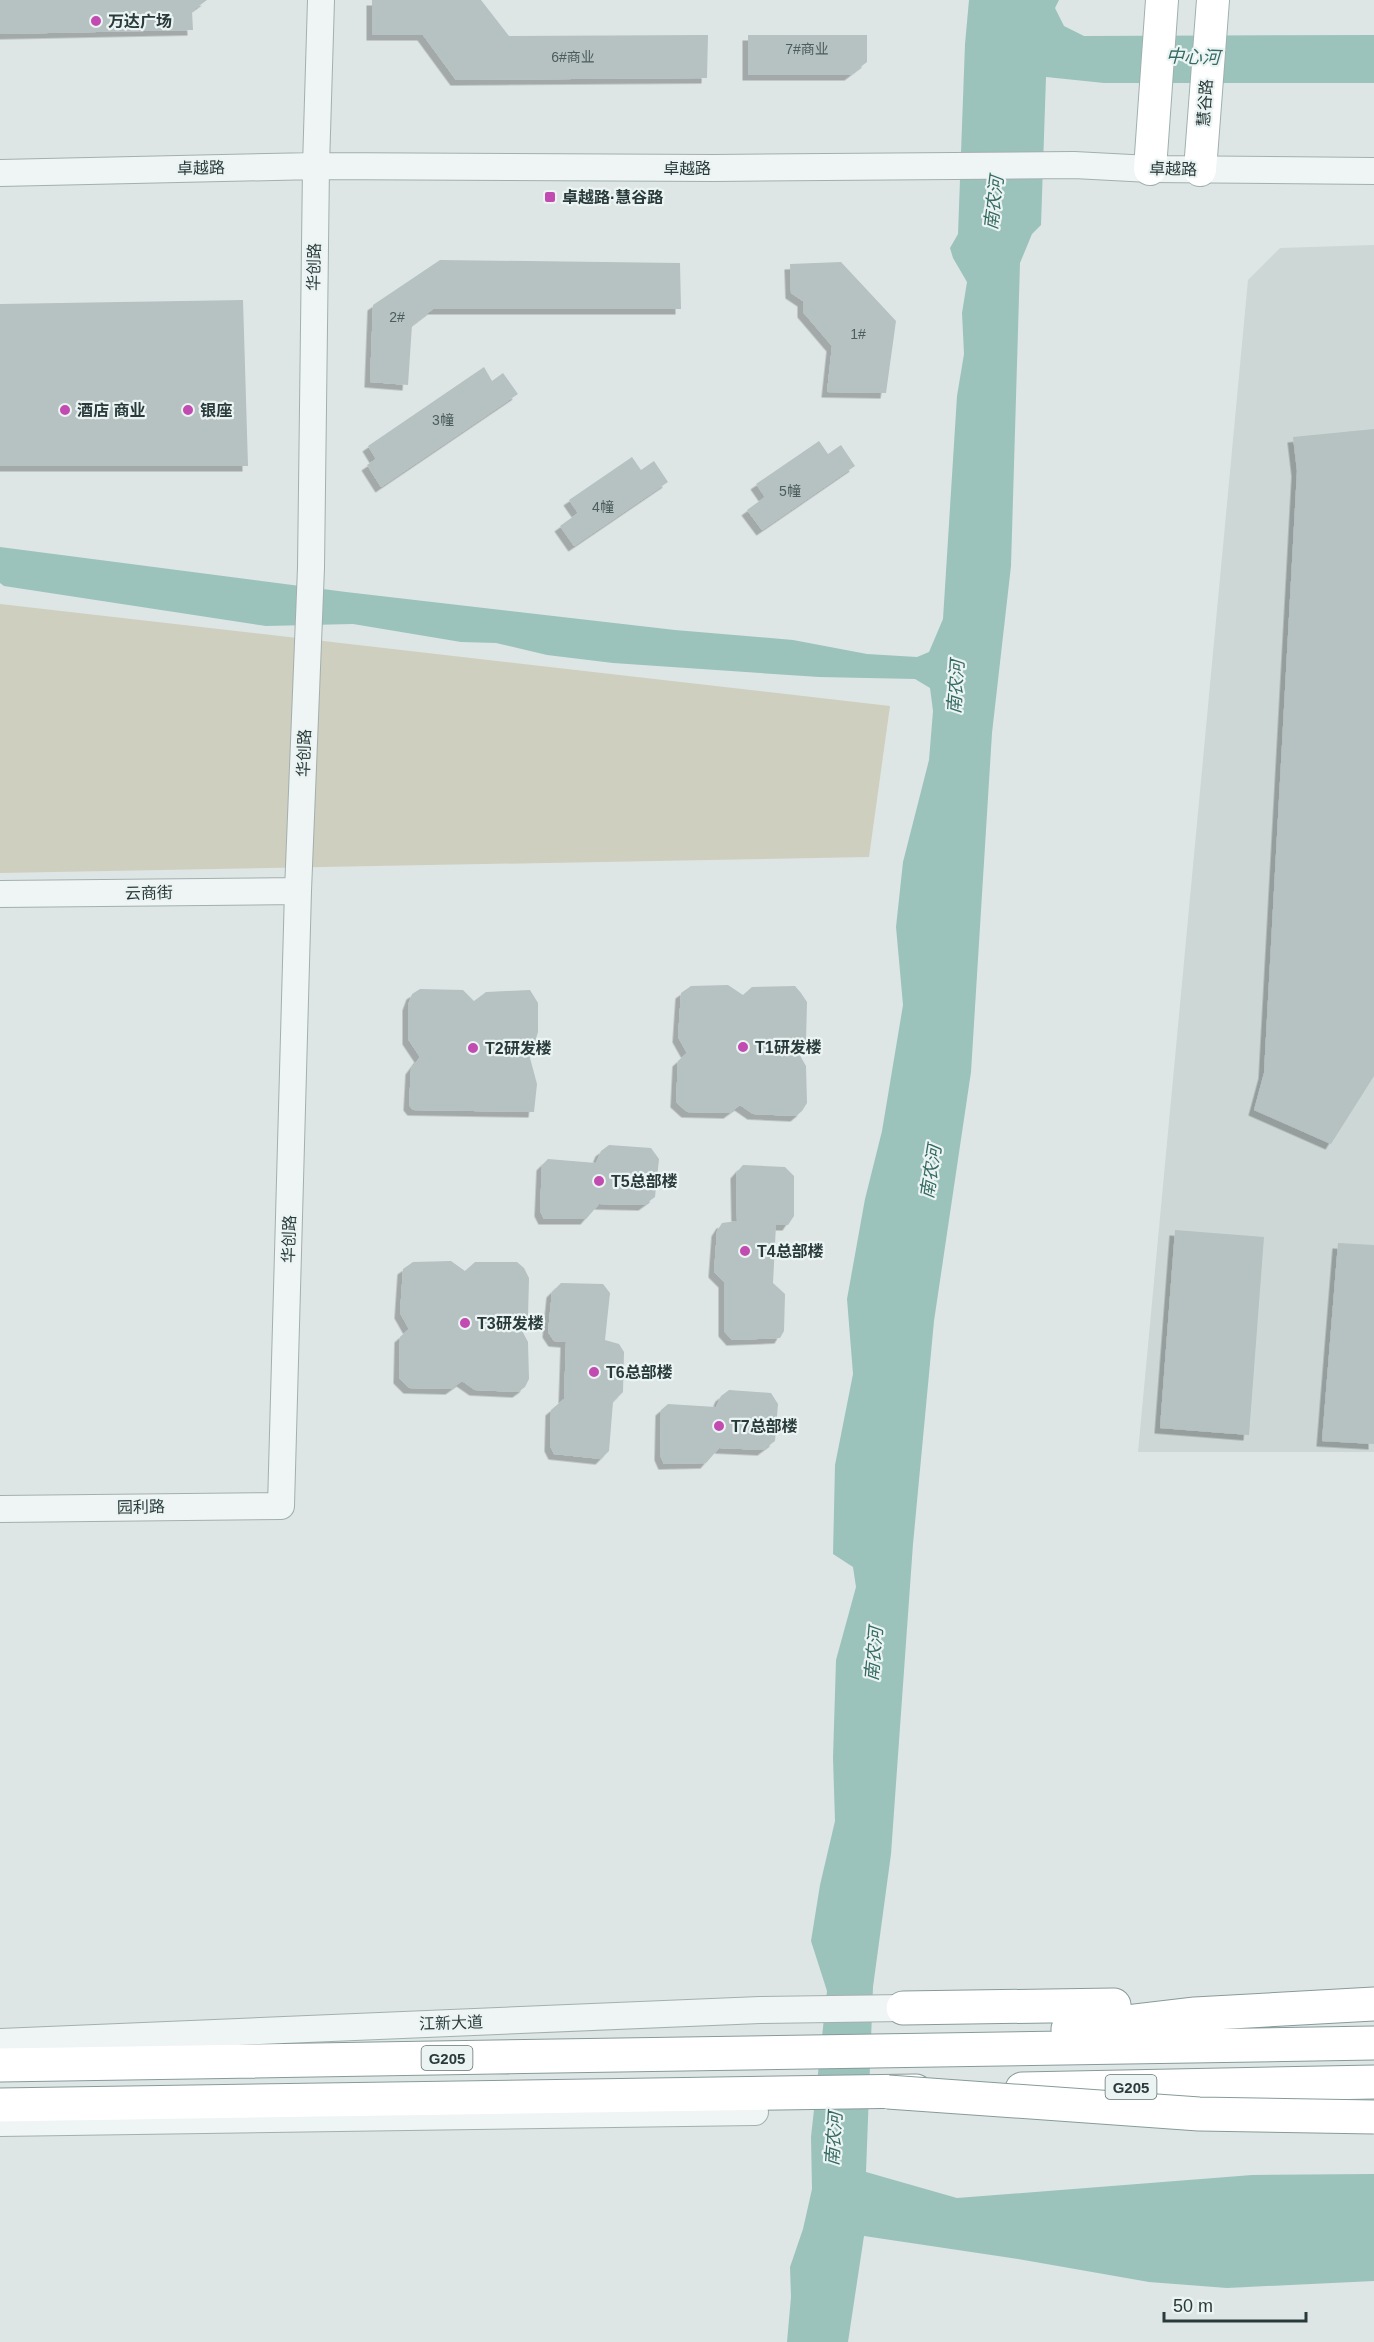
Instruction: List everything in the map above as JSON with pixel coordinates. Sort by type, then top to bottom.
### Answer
[{"type":"highway","points":[[903,2008],[1374,2003]]},
{"type":"highway","points":[[893,2050],[1195,2014],[1374,2003]]},
{"type":"highway","name":"G205","points":[[893,2050],[1374,2043]]},
{"type":"highway","name":"江新大道","points":[[0,2065],[893,2050]]},
{"type":"highway","name":"G205","points":[[0,2105],[893,2101],[1374,2082]]},
{"type":"highway","points":[[893,2101],[1198,2114],[1374,2117]]},
{"type":"highway","points":[[755,2112],[893,2101],[1374,2109]]},
{"type":"main road","points":[[1150,169],[1161,6]]},
{"type":"main road","name":"慧谷路","points":[[1200,170],[1212,7]]},
{"type":"street","name":"华创路","points":[[281,1506],[298,891],[311,567],[316,166],[321,0]]},
{"type":"street","name":"卓越路","points":[[0,173],[316,166],[714,168],[1074,165],[1150,169],[1374,171]]},
{"type":"street","name":"云商街","points":[[0,894],[298,891]]},
{"type":"street","name":"园利路","points":[[0,1509],[281,1506]]},
{"type":"street","name":"江新大道","points":[[0,2042],[760,2010],[903,2008]]},
{"type":"street","points":[[0,2123],[755,2112]]},
{"type":"shaded area","points":[[1374,245],[1374,1452],[1138,1452],[1248,280],[1280,248]]},
{"type":"shaded area","points":[[0,604],[890,706],[869,857],[0,873]]},
{"type":"water","points":[[969,0],[1059,0],[1055,8],[1064,26],[1084,36],[1374,35],[1374,83],[1104,83],[1046,77],[1041,225],[1032,234],[1020,263],[1011,566],[992,733],[971,1072],[934,1321],[913,1544],[891,1854],[873,1987],[866,2172],[957,2198],[1252,2175],[1374,2174],[1374,2281],[1227,2288],[1149,2282],[1018,2259],[864,2236],[848,2342],[787,2342],[791,2297],[790,2267],[803,2229],[812,2189],[811,2137],[827,1991],[811,1941],[820,1885],[835,1821],[833,1758],[836,1660],[856,1587],[853,1567],[833,1554],[835,1465],[853,1374],[847,1299],[865,1199],[882,1131],[903,1005],[896,927],[903,862],[929,760],[933,711],[930,688],[915,679],[819,677],[613,663],[547,655],[496,643],[461,642],[353,624],[266,626],[4,586],[0,583],[0,547],[346,592],[675,630],[793,640],[867,654],[917,657],[929,652],[943,619],[957,396],[964,354],[962,313],[967,282],[950,248],[958,234],[965,44]]},
{"type":"building","name":"万达广场","points":[[0,0],[207,0],[192,11],[193,30],[0,34]]},
{"type":"building","points":[[372,0],[481,0],[509,36],[708,35],[707,78],[456,80],[423,35],[372,35]]},
{"type":"building","points":[[748,35],[867,35],[867,62],[850,75],[748,75]]},
{"type":"building","points":[[440,260],[680,263],[681,309],[433,309],[412,325],[408,385],[370,382],[373,305]]},
{"type":"building","points":[[841,262],[896,321],[886,393],[827,392],[832,346],[803,312],[803,301],[791,293],[790,264]]},
{"type":"building","name":"酒店 商业","points":[[243,300],[248,466],[0,466],[0,304]]},
{"type":"building","points":[[484,367],[492,381],[503,373],[518,394],[381,487],[367,465],[376,459],[368,446]]},
{"type":"building","points":[[1374,429],[1374,1076],[1331,1144],[1254,1110],[1264,1073],[1297,471],[1293,437]]},
{"type":"building","points":[[819,441],[828,454],[841,445],[855,466],[762,530],[747,510],[765,497],[756,484]]},
{"type":"building","points":[[632,457],[641,470],[654,461],[668,482],[574,546],[560,526],[578,513],[569,500]]},
{"type":"building","name":"T1研发楼","points":[[728,985],[743,995],[752,987],[795,986],[807,1002],[806,1042],[798,1052],[806,1066],[807,1103],[796,1116],[753,1114],[740,1105],[729,1113],[687,1112],[676,1102],[678,1061],[687,1053],[678,1037],[681,993],[691,986]]},
{"type":"building","name":"T2研发楼","points":[[420,989],[463,990],[474,1001],[486,992],[530,990],[538,1003],[538,1032],[530,1058],[537,1084],[534,1112],[413,1110],[409,1105],[411,1069],[420,1057],[408,1039],[408,1005],[412,994]]},
{"type":"building","name":"T5总部楼","points":[[609,1145],[651,1148],[659,1159],[655,1197],[644,1205],[599,1204],[586,1219],[544,1219],[540,1211],[542,1165],[548,1159],[596,1163],[601,1151]]},
{"type":"building","name":"T4总部楼","points":[[743,1165],[785,1167],[794,1176],[794,1216],[788,1225],[776,1225],[773,1283],[785,1294],[784,1331],[780,1338],[732,1340],[724,1331],[724,1282],[714,1272],[717,1231],[722,1223],[737,1221],[736,1173]]},
{"type":"building","points":[[1175,1230],[1264,1237],[1249,1435],[1160,1428]]},
{"type":"building","points":[[1338,1243],[1374,1245],[1374,1444],[1322,1441]]},
{"type":"building","name":"T3研发楼","points":[[451,1261],[465,1271],[475,1262],[517,1262],[524,1268],[529,1278],[528,1318],[520,1327],[528,1342],[529,1379],[525,1387],[518,1392],[475,1390],[462,1381],[451,1389],[409,1388],[399,1378],[400,1337],[409,1329],[400,1313],[403,1269],[413,1262]]},
{"type":"building","name":"T6总部楼","points":[[561,1283],[603,1284],[610,1293],[605,1340],[619,1344],[624,1352],[623,1392],[613,1402],[609,1451],[601,1459],[554,1454],[550,1446],[551,1410],[564,1399],[566,1342],[554,1341],[548,1332],[552,1292]]},
{"type":"building","name":"T7总部楼","points":[[729,1390],[771,1393],[778,1404],[775,1441],[763,1450],[719,1448],[706,1463],[664,1464],[660,1455],[661,1410],[668,1404],[716,1407],[721,1396]]},
{"type":"place","name":"万达广场","points":[[96,21]]},
{"type":"place","name":"卓越路·慧谷路","points":[[550,197]]},
{"type":"place","name":"酒店 商业","points":[[65,410]]},
{"type":"place","name":"银座","points":[[188,410]]},
{"type":"place","name":"T1研发楼","points":[[743,1047]]},
{"type":"place","name":"T2研发楼","points":[[473,1048]]},
{"type":"place","name":"T5总部楼","points":[[599,1181]]},
{"type":"place","name":"T4总部楼","points":[[745,1251]]},
{"type":"place","name":"T3研发楼","points":[[465,1323]]},
{"type":"place","name":"T6总部楼","points":[[594,1372]]},
{"type":"place","name":"T7总部楼","points":[[719,1426]]},
{"type":"water label","name":"中心河","points":[[1193,57]]},
{"type":"water label","name":"南农河","points":[[994,203]]},
{"type":"water label","name":"南农河","points":[[956,687]]},
{"type":"water label","name":"南农河","points":[[931,1172]]},
{"type":"water label","name":"南农河","points":[[874,1654]]},
{"type":"water label","name":"南农河","points":[[834,2139]]}]
